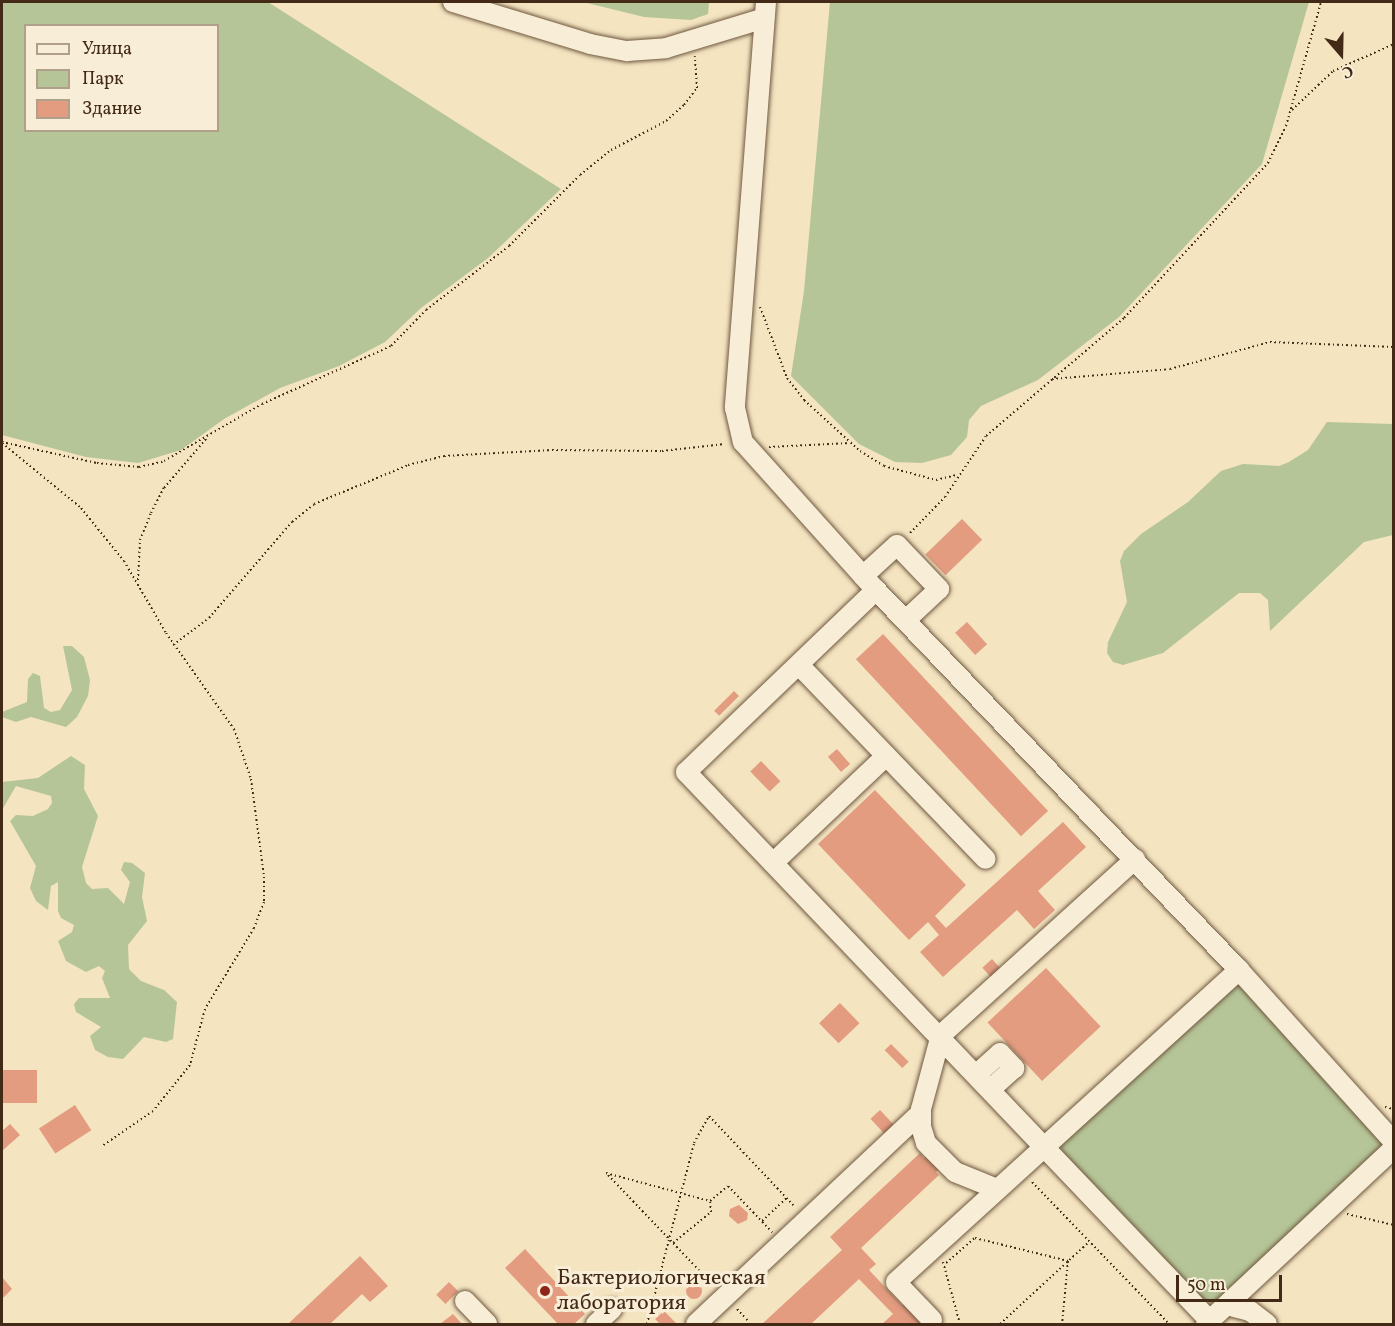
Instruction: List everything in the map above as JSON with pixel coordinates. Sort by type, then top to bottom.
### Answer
[{"type":"street","points":[[453,2],[590,44],[627,51],[693,41],[765,10],[735,408],[743,442],[870,583],[1239,970],[1394,1142]]},
{"type":"street","points":[[906,620],[939,589],[897,545],[870,583],[799,665],[686,772],[941,1035],[1208,1323],[1394,1148]]},
{"type":"street","points":[[799,665],[986,859]]},
{"type":"street","points":[[773,862],[886,756]]},
{"type":"street","points":[[997,1189],[969,1180],[939,1158],[926,1143],[921,1113],[941,1035],[1135,860]]},
{"type":"street","points":[[932,1320],[896,1282],[1239,970]]},
{"type":"street","points":[[977,1074],[1000,1053],[1014,1068],[991,1089]]},
{"type":"street","points":[[696,1324],[921,1113]]},
{"type":"street","points":[[465,1301],[487,1324]]},
{"type":"street","points":[[1227,1305],[1250,1311],[1267,1324]]},
{"type":"street","points":[[596,1324],[612,1309]]},
{"type":"path","points":[[897,545],[930,514],[986,436],[1124,318],[1268,163],[1290,113],[1321,2]]},
{"type":"path","points":[[2,442],[97,463],[139,467],[164,461],[281,394],[391,346],[426,310],[509,246],[580,175],[611,150],[666,121],[684,105],[697,88],[693,41]]},
{"type":"path","points":[[1290,113],[1333,71],[1394,44]]},
{"type":"path","points":[[757,297],[787,378],[850,443],[884,466],[936,480],[956,475]]},
{"type":"path","points":[[1050,380],[1170,369],[1270,342],[1394,347]]},
{"type":"path","points":[[138,582],[140,540],[151,513],[177,471],[210,435]]},
{"type":"path","points":[[2,442],[81,508],[138,582],[174,645],[234,729],[243,748],[264,877],[264,902],[254,928],[206,1010],[190,1065],[153,1112],[102,1146]]},
{"type":"path","points":[[174,645],[215,611],[292,522],[314,504],[408,465],[444,456],[552,450],[662,451],[743,442],[763,448],[850,443]]},
{"type":"path","points":[[647,1324],[694,1143],[709,1116],[799,1211]]},
{"type":"path","points":[[710,1201],[606,1173],[722,1294]]},
{"type":"path","points":[[1026,1181],[1034,1182],[1169,1324]]},
{"type":"path","points":[[710,1201],[728,1186],[774,1234]]},
{"type":"path","points":[[762,1221],[787,1198]]},
{"type":"path","points":[[673,1243],[711,1212],[710,1201]]},
{"type":"path","points":[[1326,1211],[1377,1218],[1394,1225]]},
{"type":"path","points":[[946,1263],[975,1238],[1068,1261]]},
{"type":"path","points":[[1000,1324],[1089,1242]]},
{"type":"path","points":[[940,1260],[946,1263]]},
{"type":"path","points":[[1062,1324],[1068,1261]]},
{"type":"path","points":[[946,1263],[960,1324]]},
{"type":"path","points":[[735,1308],[749,1322]]},
{"type":"green space","points":[[2,2],[268,2],[561,189],[488,258],[421,308],[385,342],[339,366],[280,388],[224,419],[181,450],[138,463],[86,457],[2,435]]},
{"type":"green space","points":[[583,2],[709,2],[708,14],[691,20],[644,17]]},
{"type":"green space","points":[[830,2],[1309,2],[1262,164],[1119,317],[1038,380],[981,406],[969,420],[967,437],[951,455],[922,463],[895,462],[859,444],[791,376],[804,291]]},
{"type":"green space","points":[[1327,422],[1393,424],[1393,535],[1364,542],[1270,631],[1268,600],[1260,593],[1239,593],[1163,653],[1123,665],[1113,662],[1107,653],[1108,642],[1127,602],[1120,561],[1124,551],[1141,534],[1188,502],[1221,471],[1243,464],[1279,466],[1289,462],[1308,450]]},
{"type":"green space","points":[[63,646],[72,646],[84,657],[90,680],[88,696],[77,717],[66,727],[31,717],[16,722],[2,717],[2,712],[27,702],[28,679],[33,673],[40,676],[44,708],[51,712],[60,710],[72,690]]},
{"type":"green space","points":[[71,756],[85,765],[84,789],[98,816],[82,867],[86,883],[92,889],[108,888],[124,904],[130,882],[121,870],[124,862],[132,863],[145,873],[142,897],[147,921],[128,945],[129,969],[141,981],[164,990],[177,1002],[173,1039],[166,1042],[144,1037],[123,1059],[108,1057],[95,1050],[90,1036],[101,1027],[76,1012],[74,1004],[79,998],[110,998],[102,978],[105,971],[99,966],[86,972],[66,961],[58,941],[72,932],[74,925],[61,918],[58,911],[58,882],[51,886],[48,910],[36,901],[30,888],[36,866],[10,821],[16,815],[33,816],[48,809],[52,803],[51,796],[16,786],[2,810],[2,782],[38,778]]},
{"type":"green space","points":[[1233,984],[1244,985],[1383,1142],[1380,1152],[1222,1301],[1210,1303],[1199,1298],[1063,1155],[1061,1146],[1064,1135]]},
{"type":"building","points":[[962,519],[982,540],[945,575],[925,554]]},
{"type":"building","points":[[967,622],[987,644],[975,655],[955,633]]},
{"type":"building","points":[[883,634],[1048,811],[1021,836],[856,659]]},
{"type":"building","points":[[734,691],[739,696],[719,716],[714,711]]},
{"type":"building","points":[[837,749],[850,764],[841,772],[828,757]]},
{"type":"building","points":[[761,761],[780,781],[770,792],[750,771]]},
{"type":"building","points":[[875,790],[966,885],[935,916],[946,928],[1063,822],[1086,847],[1038,891],[1055,910],[1034,929],[1017,910],[943,977],[920,952],[939,935],[928,922],[909,940],[818,844]]},
{"type":"building","points":[[992,959],[1001,969],[991,977],[982,968]]},
{"type":"building","points":[[1046,968],[1101,1027],[1042,1081],[987,1023]]},
{"type":"building","points":[[840,1003],[859,1023],[839,1043],[819,1023]]},
{"type":"building","points":[[891,1044],[909,1062],[902,1068],[885,1050]]},
{"type":"building","points":[[2,1070],[37,1070],[37,1103],[2,1103]]},
{"type":"building","points":[[75,1105],[91,1130],[55,1154],[39,1128]]},
{"type":"building","points":[[880,1110],[894,1125],[885,1134],[870,1119]]},
{"type":"building","points":[[10,1124],[20,1135],[2,1151],[2,1131]]},
{"type":"building","points":[[939,1145],[952,1158],[936,1172],[939,1175],[861,1248],[876,1264],[869,1270],[902,1305],[907,1301],[930,1324],[882,1324],[893,1314],[859,1279],[811,1324],[762,1324],[842,1250],[830,1237],[920,1153],[924,1158]]},
{"type":"building","points":[[739,1205],[748,1213],[747,1220],[738,1224],[729,1216],[730,1209]]},
{"type":"building","name":"Бактериологическая лаборатория","points":[[525,1249],[585,1314],[574,1324],[558,1324],[505,1268]]},
{"type":"building","points":[[360,1256],[388,1286],[370,1302],[362,1294],[330,1324],[288,1324]]},
{"type":"building","points":[[2,1277],[12,1289],[2,1299]]},
{"type":"building","points":[[449,1282],[458,1291],[445,1304],[436,1295]]},
{"type":"building","points":[[694,1283],[702,1291],[694,1299],[686,1291]]},
{"type":"building","points":[[664,1311],[677,1324],[660,1324],[655,1319]]},
{"type":"building","points":[[453,1314],[462,1324],[440,1324]]},
{"type":"place","name":"Бактериологическая лаборатория","points":[[545,1291]]}]
